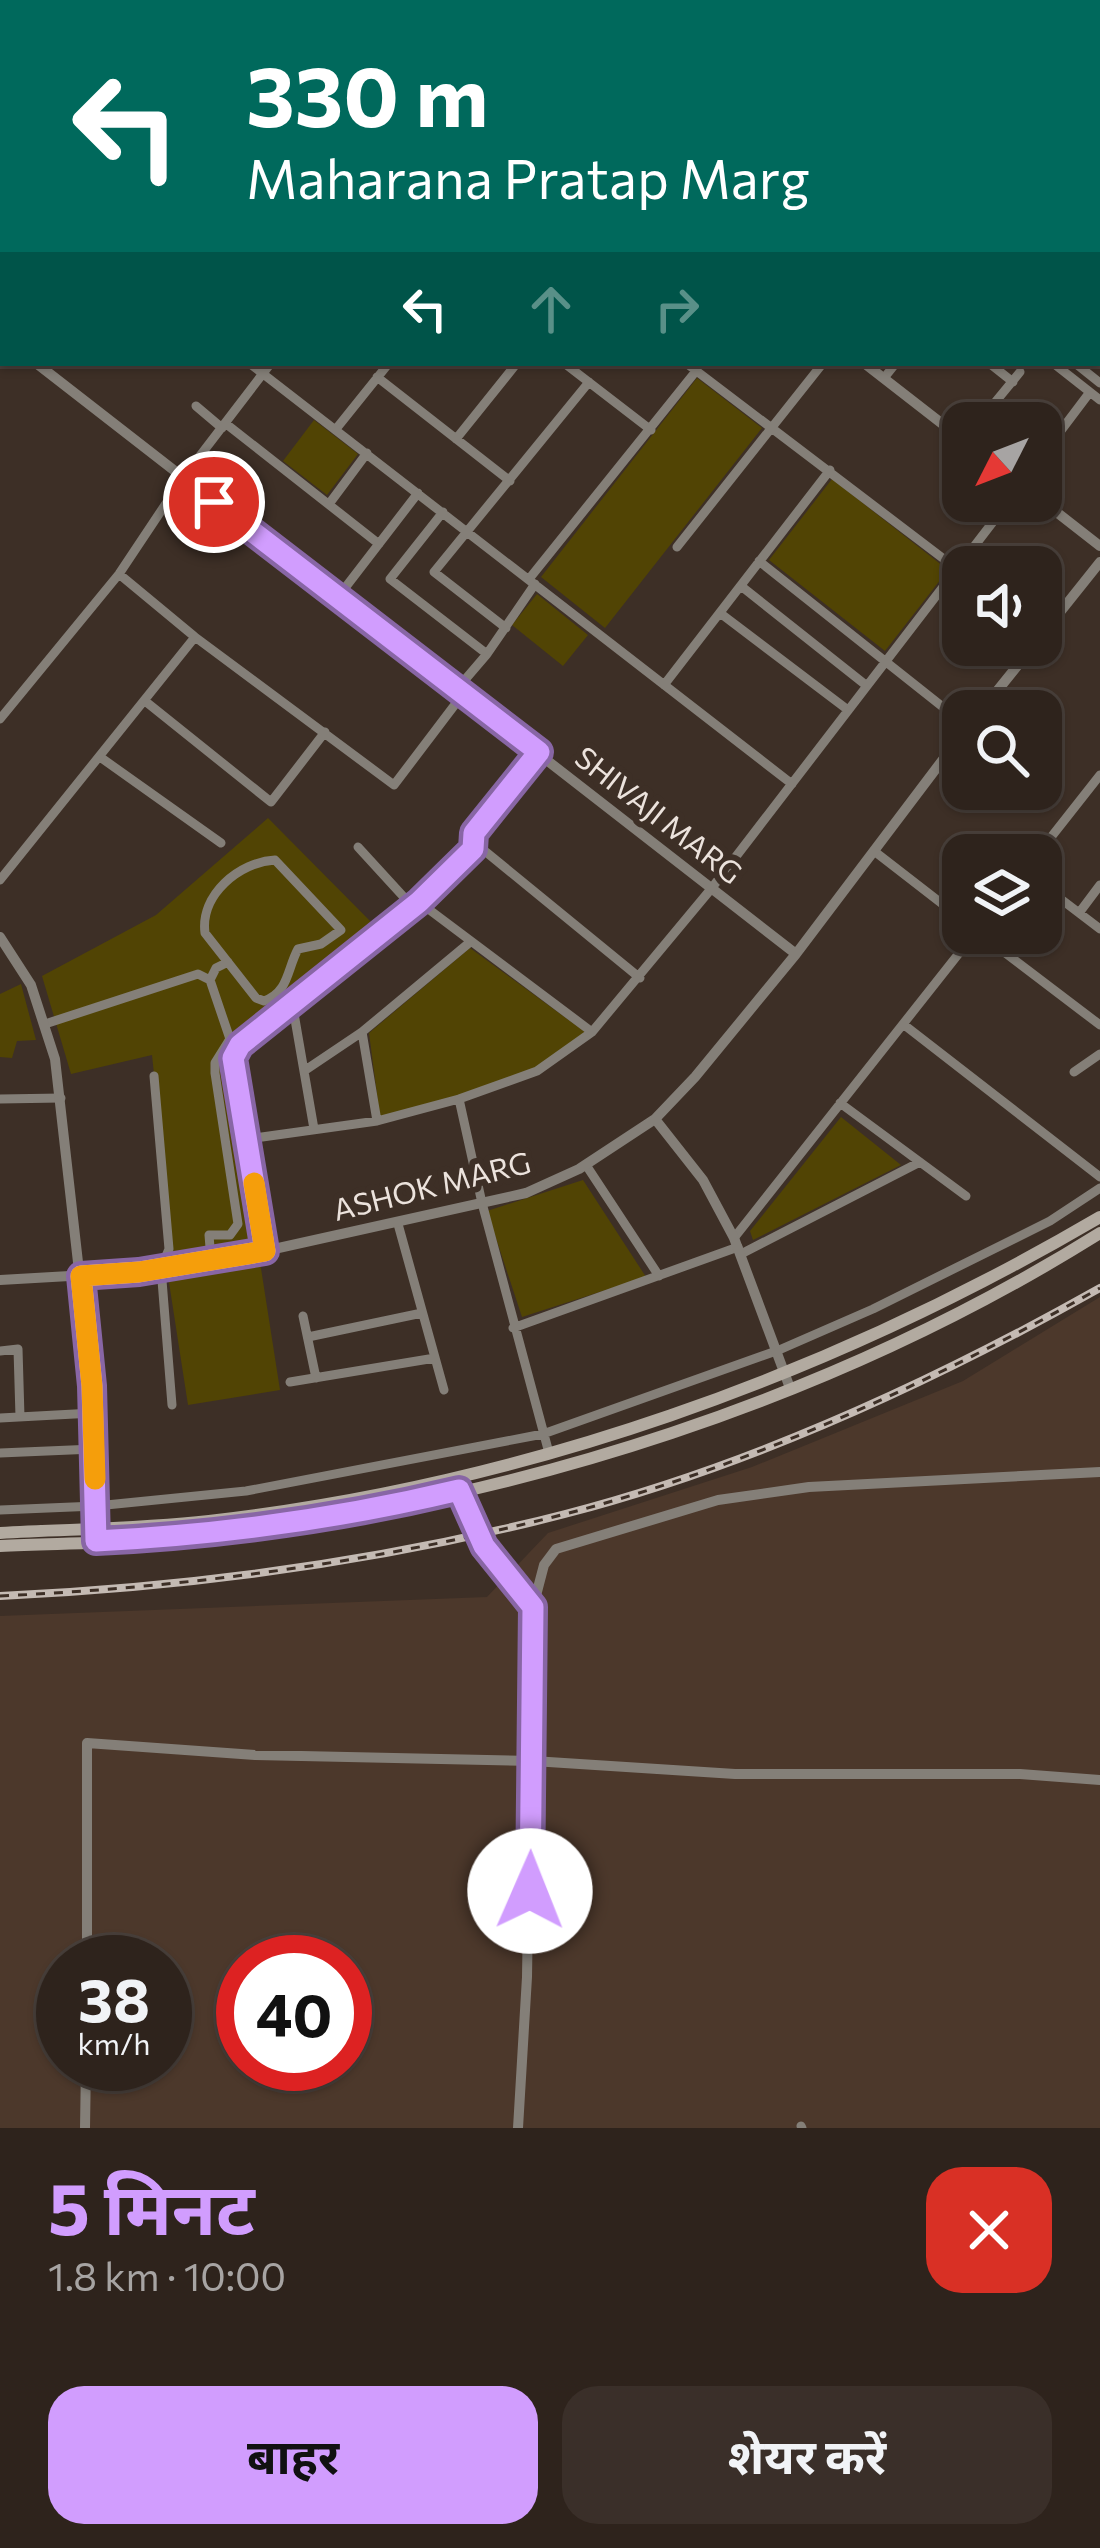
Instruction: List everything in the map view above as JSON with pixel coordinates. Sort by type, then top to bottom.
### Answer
[{"type":"main road","points":[[0,1546],[356,1498],[549,1453],[787,1381],[1100,1217]]},
{"type":"main road","points":[[0,1533],[205,1536],[272,1527],[459,1490],[620,1448],[976,1303],[1100,1233]]},
{"type":"street","name":"SHIVAJI MARG","points":[[40,366],[796,954]]},
{"type":"street","points":[[253,366],[792,784]]},
{"type":"street","points":[[0,719],[119,574],[183,478],[269,366]]},
{"type":"street","points":[[336,429],[386,366]]},
{"type":"street","points":[[456,439],[515,366]]},
{"type":"street","points":[[568,366],[651,430]]},
{"type":"street","points":[[676,547],[822,366]]},
{"type":"street","points":[[868,366],[942,424]]},
{"type":"street","points":[[884,379],[894,366]]},
{"type":"street","points":[[995,366],[1016,377],[996,402]]},
{"type":"street","points":[[1058,366],[1100,400]]},
{"type":"street","points":[[119,574],[195,637],[394,785],[506,628],[532,582],[651,430],[691,367],[942,557]]},
{"type":"street","points":[[377,377],[510,481]]},
{"type":"street","points":[[434,572],[589,382]]},
{"type":"street","points":[[1062,429],[1090,392]]},
{"type":"street","points":[[196,406],[380,544]]},
{"type":"street","points":[[329,504],[367,453]]},
{"type":"street","points":[[664,685],[830,470]]},
{"type":"street","points":[[338,597],[418,493]]},
{"type":"street","points":[[443,512],[391,579],[488,654]]},
{"type":"street","points":[[1062,516],[1100,546]]},
{"type":"street","points":[[975,546],[993,522]]},
{"type":"street","points":[[410,554],[506,628]]},
{"type":"street","points":[[760,561],[942,706]]},
{"type":"street","points":[[1062,610],[1100,562]]},
{"type":"street","points":[[741,586],[867,686]]},
{"type":"street","points":[[248,1139],[377,1121],[459,1099],[537,1071],[592,1032],[711,889],[942,589]]},
{"type":"street","points":[[720,613],[848,710]]},
{"type":"street","points":[[0,880],[195,637]]},
{"type":"street","points":[[998,690],[1017,666]]},
{"type":"street","points":[[145,701],[271,802],[325,732]]},
{"type":"street","points":[[265,1251],[233,1058],[240,1045],[416,904],[473,849],[474,833],[539,752]]},
{"type":"street","points":[[100,757],[221,843]]},
{"type":"street","name":"ASHOK MARG","points":[[0,1280],[160,1268],[265,1251],[526,1192],[586,1166],[655,1119],[695,1077],[796,954],[942,762]]},
{"type":"street","points":[[1054,834],[1100,775]]},
{"type":"street","points":[[358,847],[416,904],[592,1032]]},
{"type":"street","points":[[473,849],[485,852],[640,978]]},
{"type":"street","points":[[874,851],[942,904]]},
{"type":"street","points":[[275,860],[341,930],[321,944],[298,949],[275,998],[256,998],[228,962],[205,933],[208,904],[225,882],[261,861],[275,860]]},
{"type":"street","points":[[1079,913],[1100,885]]},
{"type":"street","points":[[1062,900],[1100,929]]},
{"type":"street","points":[[0,937],[20,963],[45,1024],[61,1098],[93,1413],[95,1535]]},
{"type":"street","points":[[304,1071],[362,1032],[470,943]]},
{"type":"street","points":[[738,1246],[743,1226],[960,954]]},
{"type":"street","points":[[1005,954],[1100,1025]]},
{"type":"street","points":[[211,1260],[209,1235],[230,1235],[238,1224],[215,1073],[215,1063],[230,1040],[210,980],[216,968],[228,962]]},
{"type":"street","points":[[45,1024],[198,974],[210,980]]},
{"type":"street","points":[[292,1002],[314,1129]]},
{"type":"street","points":[[903,1024],[1100,1177]]},
{"type":"street","points":[[362,1032],[377,1121]]},
{"type":"street","points":[[1074,1072],[1100,1054]]},
{"type":"street","points":[[154,1076],[169,1249],[160,1268],[172,1405]]},
{"type":"street","points":[[0,1100],[61,1098]]},
{"type":"street","points":[[459,1099],[513,1328],[549,1453]]},
{"type":"street","points":[[841,1103],[966,1196]]},
{"type":"street","points":[[655,1119],[703,1180],[738,1246],[787,1381]]},
{"type":"street","points":[[513,1328],[738,1246],[755,1247],[920,1162]]},
{"type":"street","points":[[586,1166],[659,1276]]},
{"type":"street","points":[[0,1510],[246,1491],[544,1434],[779,1350],[970,1262],[1050,1221],[1100,1188]]},
{"type":"street","points":[[398,1224],[444,1390]]},
{"type":"street","points":[[743,1226],[755,1247]]},
{"type":"street","points":[[308,1337],[422,1313]]},
{"type":"street","points":[[303,1316],[316,1378]]},
{"type":"street","points":[[0,1351],[18,1349],[20,1417]]},
{"type":"street","points":[[290,1382],[435,1358]]},
{"type":"street","points":[[0,1418],[93,1413]]},
{"type":"street","points":[[0,1453],[94,1449]]},
{"type":"street","points":[[518,2128],[533,1761],[533,1607],[544,1565],[556,1550],[718,1500],[809,1487],[1100,1472]]},
{"type":"street","points":[[459,1490],[484,1546],[533,1607]]},
{"type":"street","points":[[87,1935],[87,1743],[255,1755],[533,1761],[735,1774],[1021,1774],[1100,1780]]},
{"type":"street","points":[[85,2128],[86,2091]]},
{"type":"shaded area","points":[[697,378],[762,428],[605,628],[541,577]]},
{"type":"shaded area","points":[[314,420],[358,454],[327,495],[283,461]]},
{"type":"shaded area","points":[[832,479],[942,565],[942,578],[885,651],[769,560]]},
{"type":"shaded area","points":[[537,594],[588,635],[563,666],[512,625]]},
{"type":"shaded area","points":[[268,818],[376,927],[247,1031],[234,1047],[230,1063],[257,1245],[173,1253],[152,1055],[71,1074],[42,976],[156,915]]},
{"type":"shaded area","points":[[470,948],[585,1032],[535,1070],[454,1101],[380,1117],[369,1033]]},
{"type":"shaded area","points":[[21,984],[36,1040],[17,1041],[12,1058],[0,1057],[0,994]]},
{"type":"shaded area","points":[[841,1117],[901,1165],[753,1240],[750,1231]]},
{"type":"shaded area","points":[[583,1180],[646,1277],[522,1317],[487,1211]]},
{"type":"shaded area","points":[[260,1262],[280,1390],[188,1405],[168,1276]]},
{"type":"shaded area","points":[[1100,1297],[1100,2128],[0,2128],[0,1616],[487,1597],[548,1533],[752,1467],[963,1381]]},
{"type":"railway","points":[[0,1596],[285,1570],[425,1546],[565,1514],[704,1472],[840,1418],[1100,1288]]},
{"type":"slow traffic","points":[[95,1479],[81,1276],[139,1272],[265,1251],[254,1183]]},
{"type":"route","points":[[214,502],[539,752],[474,833],[473,849],[419,902],[240,1045],[233,1058],[265,1251],[139,1272],[81,1276],[92,1386],[96,1541],[205,1536],[272,1527],[459,1490],[484,1546],[533,1607],[530,1891]]}]
